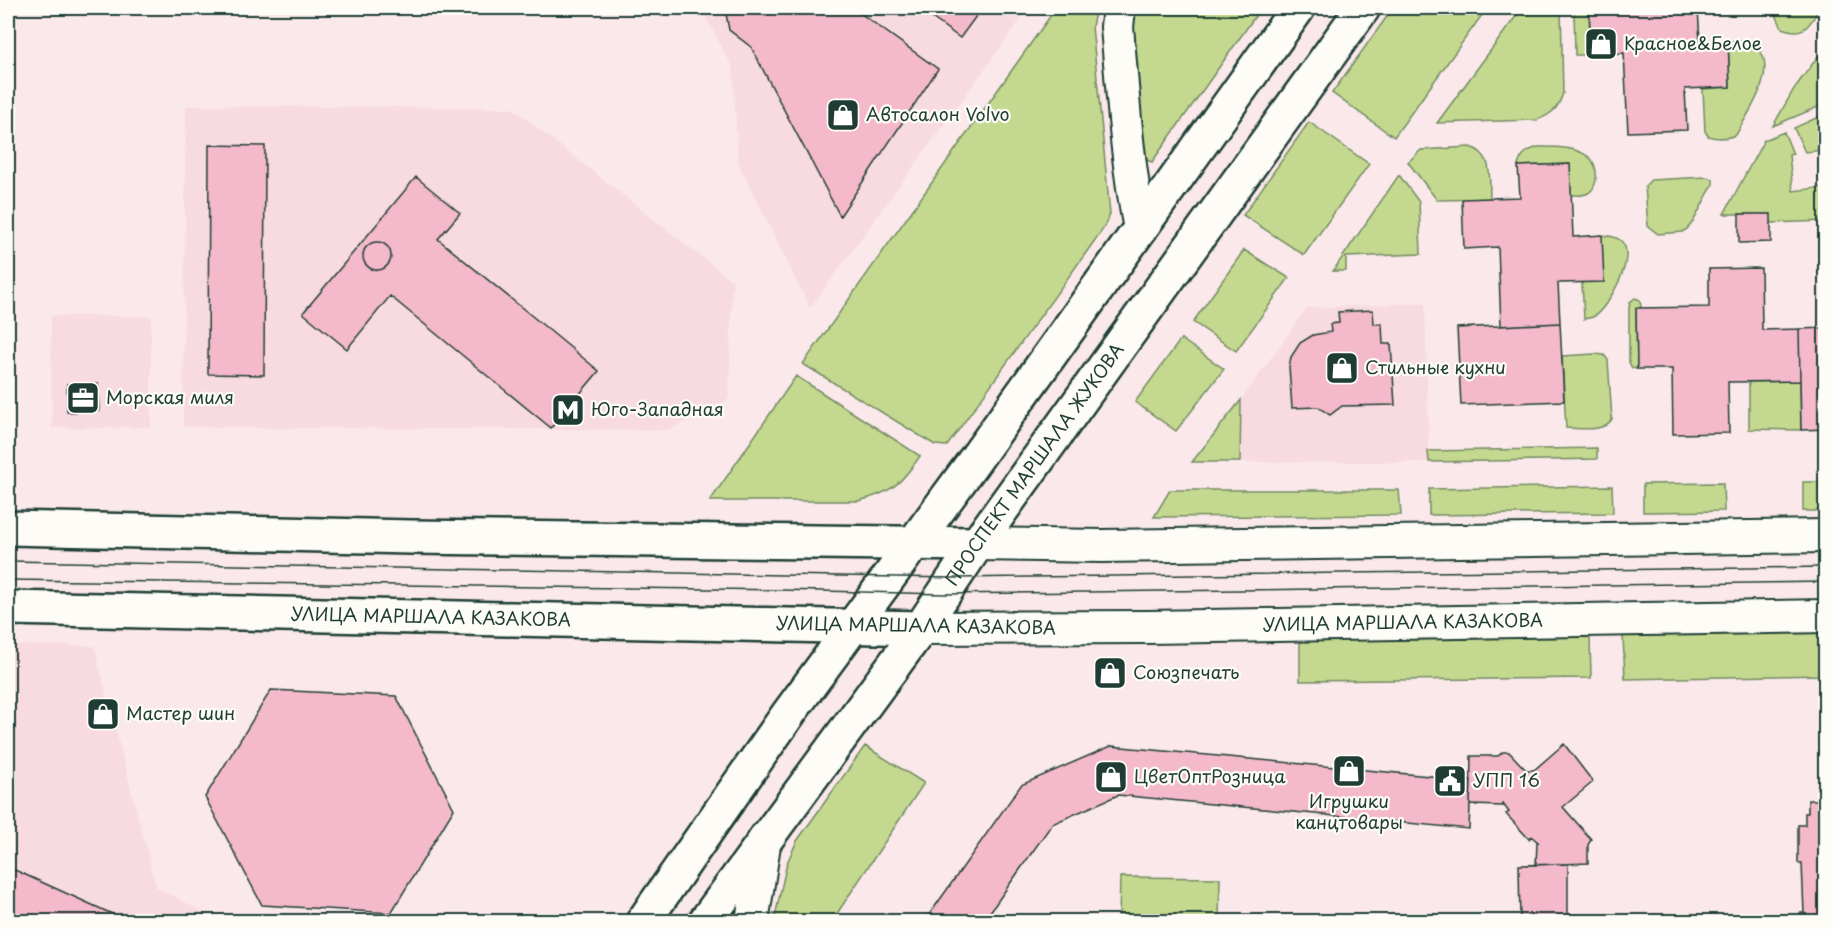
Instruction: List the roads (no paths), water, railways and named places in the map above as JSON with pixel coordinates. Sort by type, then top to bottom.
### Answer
[{"type":"main road","points":[[643,921],[789,713],[915,543],[1298,8]]},
{"type":"main road","name":"ПРОСПЕКТ МАРШАЛА ЖУКОВА","points":[[705,921],[921,628],[977,544],[1362,8]]},
{"type":"main road","points":[[8,528],[411,537],[977,544]]},
{"type":"main road","name":"УЛИЦА МАРШАЛА КАЗАКОВА","points":[[8,608],[921,628]]},
{"type":"street","points":[[1119,8],[1117,27],[1128,150],[1140,229]]},
{"type":"street","points":[[977,544],[1102,546],[1826,536]]},
{"type":"street","name":"УЛИЦА МАРШАЛА КАЗАКОВА","points":[[921,628],[1171,627],[1826,616]]},
{"type":"street","points":[[752,921],[765,838]]},
{"type":"tram line","points":[[8,561],[954,578],[1826,567]]},
{"type":"tram line","points":[[8,580],[944,594],[1826,582]]},
{"type":"place","name":"Красное&Белое","points":[[1601,44]]},
{"type":"place","name":"Автосалон Volvo","points":[[843,115]]},
{"type":"place","name":"Стильные кухни","points":[[1342,368]]},
{"type":"place","name":"Морская миля","points":[[83,398]]},
{"type":"place","name":"Юго-Западная","points":[[568,410]]},
{"type":"place","name":"Союзпечать","points":[[1110,673]]},
{"type":"place","name":"Мастер шин","points":[[103,714]]},
{"type":"place","name":"Игрушки канцтовары","points":[[1349,771]]},
{"type":"place","name":"ЦветОптРозница","points":[[1111,777]]},
{"type":"place","name":"УПП 16","points":[[1450,781]]}]
